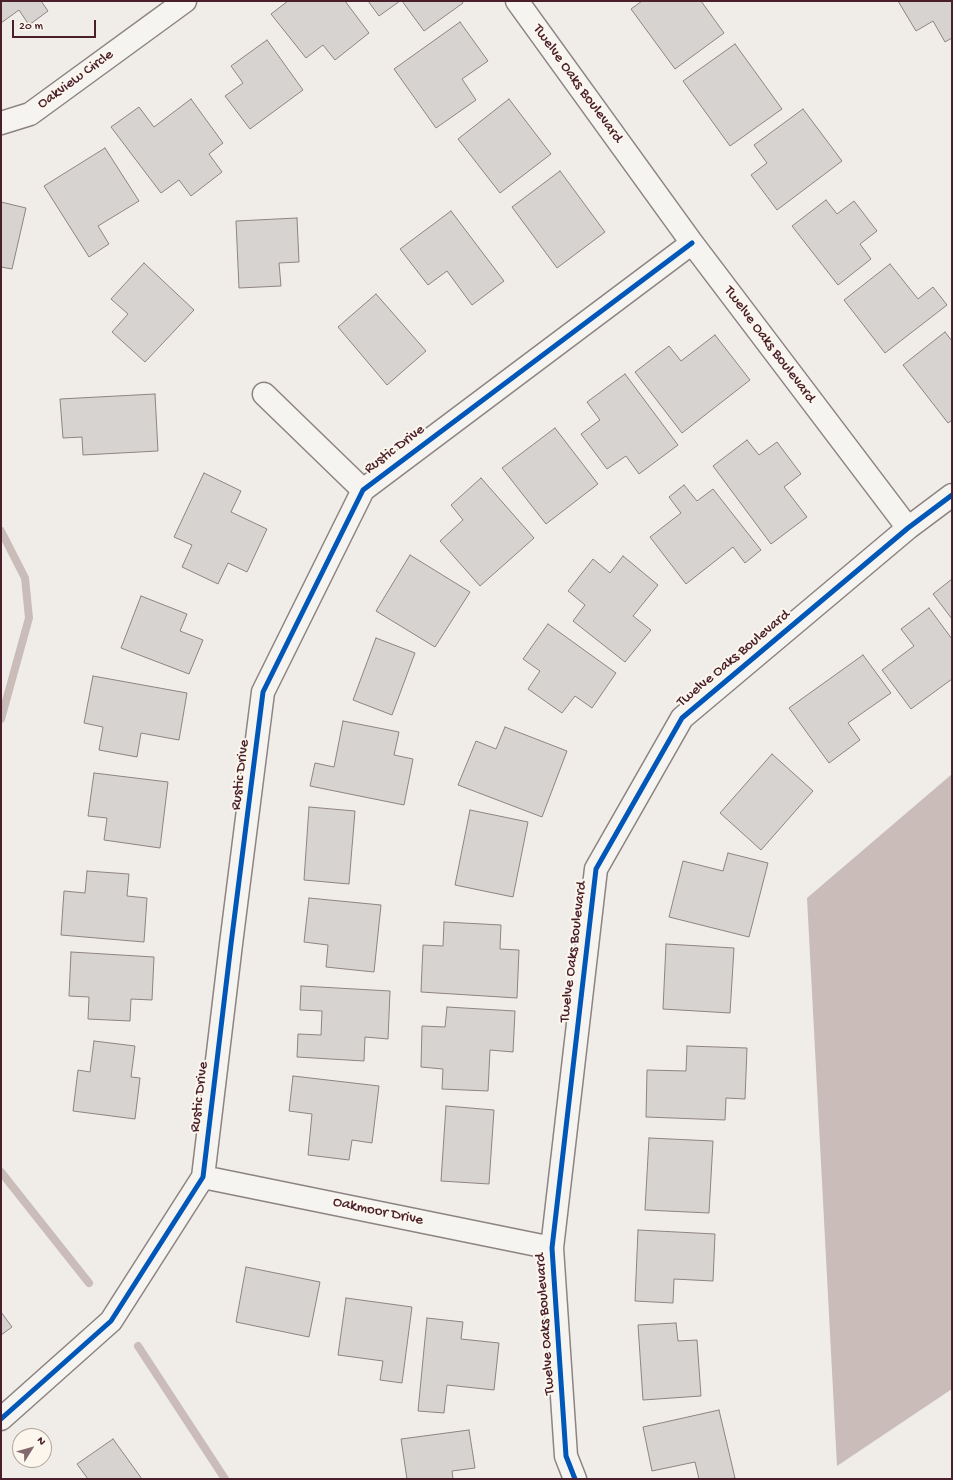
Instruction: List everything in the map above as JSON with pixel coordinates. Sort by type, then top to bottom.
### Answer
[{"type":"street","name":"Oakview Circle","points":[[1,123],[30,114],[185,1]]},
{"type":"street","name":"Twelve Oaks Boulevard","points":[[517,1],[692,243],[908,528],[682,718],[596,869],[552,1248],[566,1456],[574,1479]]},
{"type":"street","name":"Rustic Drive","points":[[1,1419],[111,1321],[203,1177],[263,692],[363,490],[692,243]]},
{"type":"street","points":[[264,394],[363,490]]},
{"type":"street","points":[[908,528],[952,495]]},
{"type":"street","name":"Oakmoor Drive","points":[[203,1177],[552,1248]]},
{"type":"shaded area","points":[[952,774],[952,1389],[837,1466],[807,898]]},
{"type":"building","points":[[1,1],[41,1],[48,11],[29,25],[19,10],[1,23]]},
{"type":"building","points":[[288,1],[345,1],[369,33],[335,60],[323,45],[306,58],[271,14]]},
{"type":"building","points":[[368,1],[400,1],[379,16]]},
{"type":"building","points":[[402,1],[462,1],[463,3],[424,31]]},
{"type":"building","points":[[642,1],[701,1],[724,33],[675,69],[631,9]]},
{"type":"building","points":[[898,1],[952,1],[952,38],[945,42],[933,21],[916,31]]},
{"type":"building","points":[[460,22],[488,61],[462,79],[476,100],[436,128],[394,69]]},
{"type":"building","points":[[267,40],[303,90],[250,129],[225,96],[243,83],[231,66]]},
{"type":"building","points":[[735,44],[782,109],[730,146],[683,81]]},
{"type":"building","points":[[191,99],[223,143],[209,154],[222,172],[191,196],[179,180],[161,193],[111,127],[139,107],[154,127]]},
{"type":"building","points":[[509,99],[551,154],[500,193],[458,139]]},
{"type":"building","points":[[803,109],[842,161],[777,210],[751,175],[767,163],[754,145]]},
{"type":"building","points":[[105,148],[139,201],[98,226],[109,244],[89,257],[44,186]]},
{"type":"building","points":[[560,171],[605,232],[557,268],[512,207]]},
{"type":"building","points":[[826,200],[837,214],[854,201],[877,231],[860,244],[871,259],[838,285],[792,226]]},
{"type":"building","points":[[1,202],[26,208],[12,269],[1,267]]},
{"type":"building","points":[[451,211],[504,281],[472,305],[447,271],[428,285],[400,249]]},
{"type":"building","points":[[297,218],[299,262],[279,263],[281,286],[239,288],[236,221]]},
{"type":"building","points":[[144,263],[194,310],[145,362],[112,332],[128,314],[111,299]]},
{"type":"building","points":[[890,264],[918,299],[933,287],[947,305],[885,353],[844,300]]},
{"type":"building","points":[[376,294],[426,351],[387,385],[338,327]]},
{"type":"building","points":[[945,332],[952,341],[952,420],[948,423],[903,365]]},
{"type":"building","points":[[715,335],[750,380],[682,433],[635,372],[669,346],[681,361]]},
{"type":"building","points":[[625,374],[678,445],[639,474],[626,456],[607,469],[581,434],[600,420],[587,402]]},
{"type":"building","points":[[155,394],[158,451],[83,455],[82,437],[63,438],[60,399]]},
{"type":"building","points":[[555,428],[598,484],[546,524],[502,468]]},
{"type":"building","points":[[747,440],[759,455],[777,442],[801,474],[784,487],[807,517],[771,544],[713,466]]},
{"type":"building","points":[[204,473],[241,491],[231,512],[267,529],[247,572],[228,563],[218,584],[182,567],[192,545],[174,537]]},
{"type":"building","points":[[481,478],[534,538],[480,586],[440,541],[463,520],[451,505]]},
{"type":"building","points":[[684,485],[697,501],[713,489],[761,550],[745,563],[733,547],[686,584],[650,537],[681,513],[669,497]]},
{"type":"building","points":[[410,555],[470,592],[435,647],[376,611]]},
{"type":"building","points":[[623,556],[658,585],[633,616],[651,630],[625,662],[573,621],[585,605],[568,591],[593,559],[610,573]]},
{"type":"building","points":[[952,579],[952,619],[933,594]]},
{"type":"building","points":[[141,596],[187,614],[180,631],[203,640],[189,674],[121,648]]},
{"type":"building","points":[[929,608],[952,639],[952,679],[911,709],[882,670],[914,646],[901,629]]},
{"type":"building","points":[[548,624],[616,673],[592,708],[575,696],[562,713],[528,689],[540,671],[523,659]]},
{"type":"building","points":[[376,638],[415,653],[392,715],[353,700]]},
{"type":"building","points":[[863,655],[891,693],[848,723],[860,740],[829,763],[789,708]]},
{"type":"building","points":[[93,676],[187,693],[179,740],[141,733],[137,757],[99,750],[103,727],[84,723]]},
{"type":"building","points":[[343,721],[399,732],[394,755],[413,759],[404,805],[310,786],[315,763],[334,767]]},
{"type":"building","points":[[505,727],[567,751],[542,817],[458,785],[476,741],[496,749]]},
{"type":"building","points":[[772,754],[813,791],[761,850],[720,813]]},
{"type":"building","points":[[94,773],[168,782],[160,848],[104,840],[107,818],[88,816]]},
{"type":"building","points":[[309,807],[355,811],[349,884],[304,880]]},
{"type":"building","points":[[470,810],[528,822],[513,897],[455,885]]},
{"type":"building","points":[[728,853],[768,863],[749,937],[669,917],[683,861],[723,871]]},
{"type":"building","points":[[87,871],[129,874],[127,896],[147,898],[144,942],[61,935],[64,891],[85,893]]},
{"type":"building","points":[[309,898],[381,905],[374,972],[326,967],[328,945],[304,942]]},
{"type":"building","points":[[444,922],[501,925],[500,949],[519,950],[517,998],[421,992],[423,945],[443,946]]},
{"type":"building","points":[[666,944],[734,948],[730,1013],[663,1009]]},
{"type":"building","points":[[71,952],[154,957],[152,1000],[131,999],[130,1021],[88,1019],[89,997],[69,996]]},
{"type":"building","points":[[301,986],[390,991],[388,1039],[365,1037],[364,1061],[297,1057],[298,1034],[321,1035],[322,1011],[300,1010]]},
{"type":"building","points":[[447,1007],[515,1011],[513,1052],[490,1050],[488,1091],[442,1089],[443,1069],[421,1067],[422,1026],[445,1027]]},
{"type":"building","points":[[94,1041],[135,1046],[131,1077],[140,1078],[135,1119],[73,1111],[78,1070],[90,1072]]},
{"type":"building","points":[[687,1046],[747,1048],[745,1099],[726,1098],[725,1120],[646,1117],[647,1070],[686,1071]]},
{"type":"building","points":[[293,1076],[379,1086],[372,1143],[352,1140],[349,1160],[308,1155],[312,1114],[289,1111]]},
{"type":"building","points":[[446,1106],[494,1110],[489,1184],[441,1181]]},
{"type":"building","points":[[649,1138],[713,1141],[709,1213],[645,1210]]},
{"type":"building","points":[[638,1230],[715,1234],[713,1281],[674,1279],[673,1303],[635,1301]]},
{"type":"building","points":[[246,1267],[320,1282],[309,1337],[236,1322]]},
{"type":"building","points":[[346,1298],[412,1307],[402,1383],[380,1380],[383,1361],[338,1355]]},
{"type":"building","points":[[1,1312],[12,1327],[1,1335]]},
{"type":"building","points":[[427,1318],[463,1322],[461,1339],[499,1343],[494,1390],[447,1385],[444,1413],[418,1411]]},
{"type":"building","points":[[676,1323],[678,1341],[697,1340],[701,1396],[643,1400],[638,1325]]},
{"type":"building","points":[[719,1410],[735,1478],[699,1479],[695,1462],[652,1471],[643,1427]]},
{"type":"building","points":[[469,1430],[475,1468],[452,1471],[453,1479],[407,1479],[401,1439]]},
{"type":"building","points":[[113,1439],[142,1479],[88,1479],[77,1464]]},
{"type":"waterway","points":[[1,531],[25,578],[29,618],[1,719]]},
{"type":"waterway","points":[[1,1172],[89,1283]]},
{"type":"waterway","points":[[138,1346],[225,1479]]},
{"type":"cycle path","points":[[1,1419],[111,1321],[203,1177],[263,692],[363,490],[692,243]]},
{"type":"cycle path","points":[[575,1479],[566,1456],[552,1248],[596,869],[682,718],[908,528],[952,495]]}]
